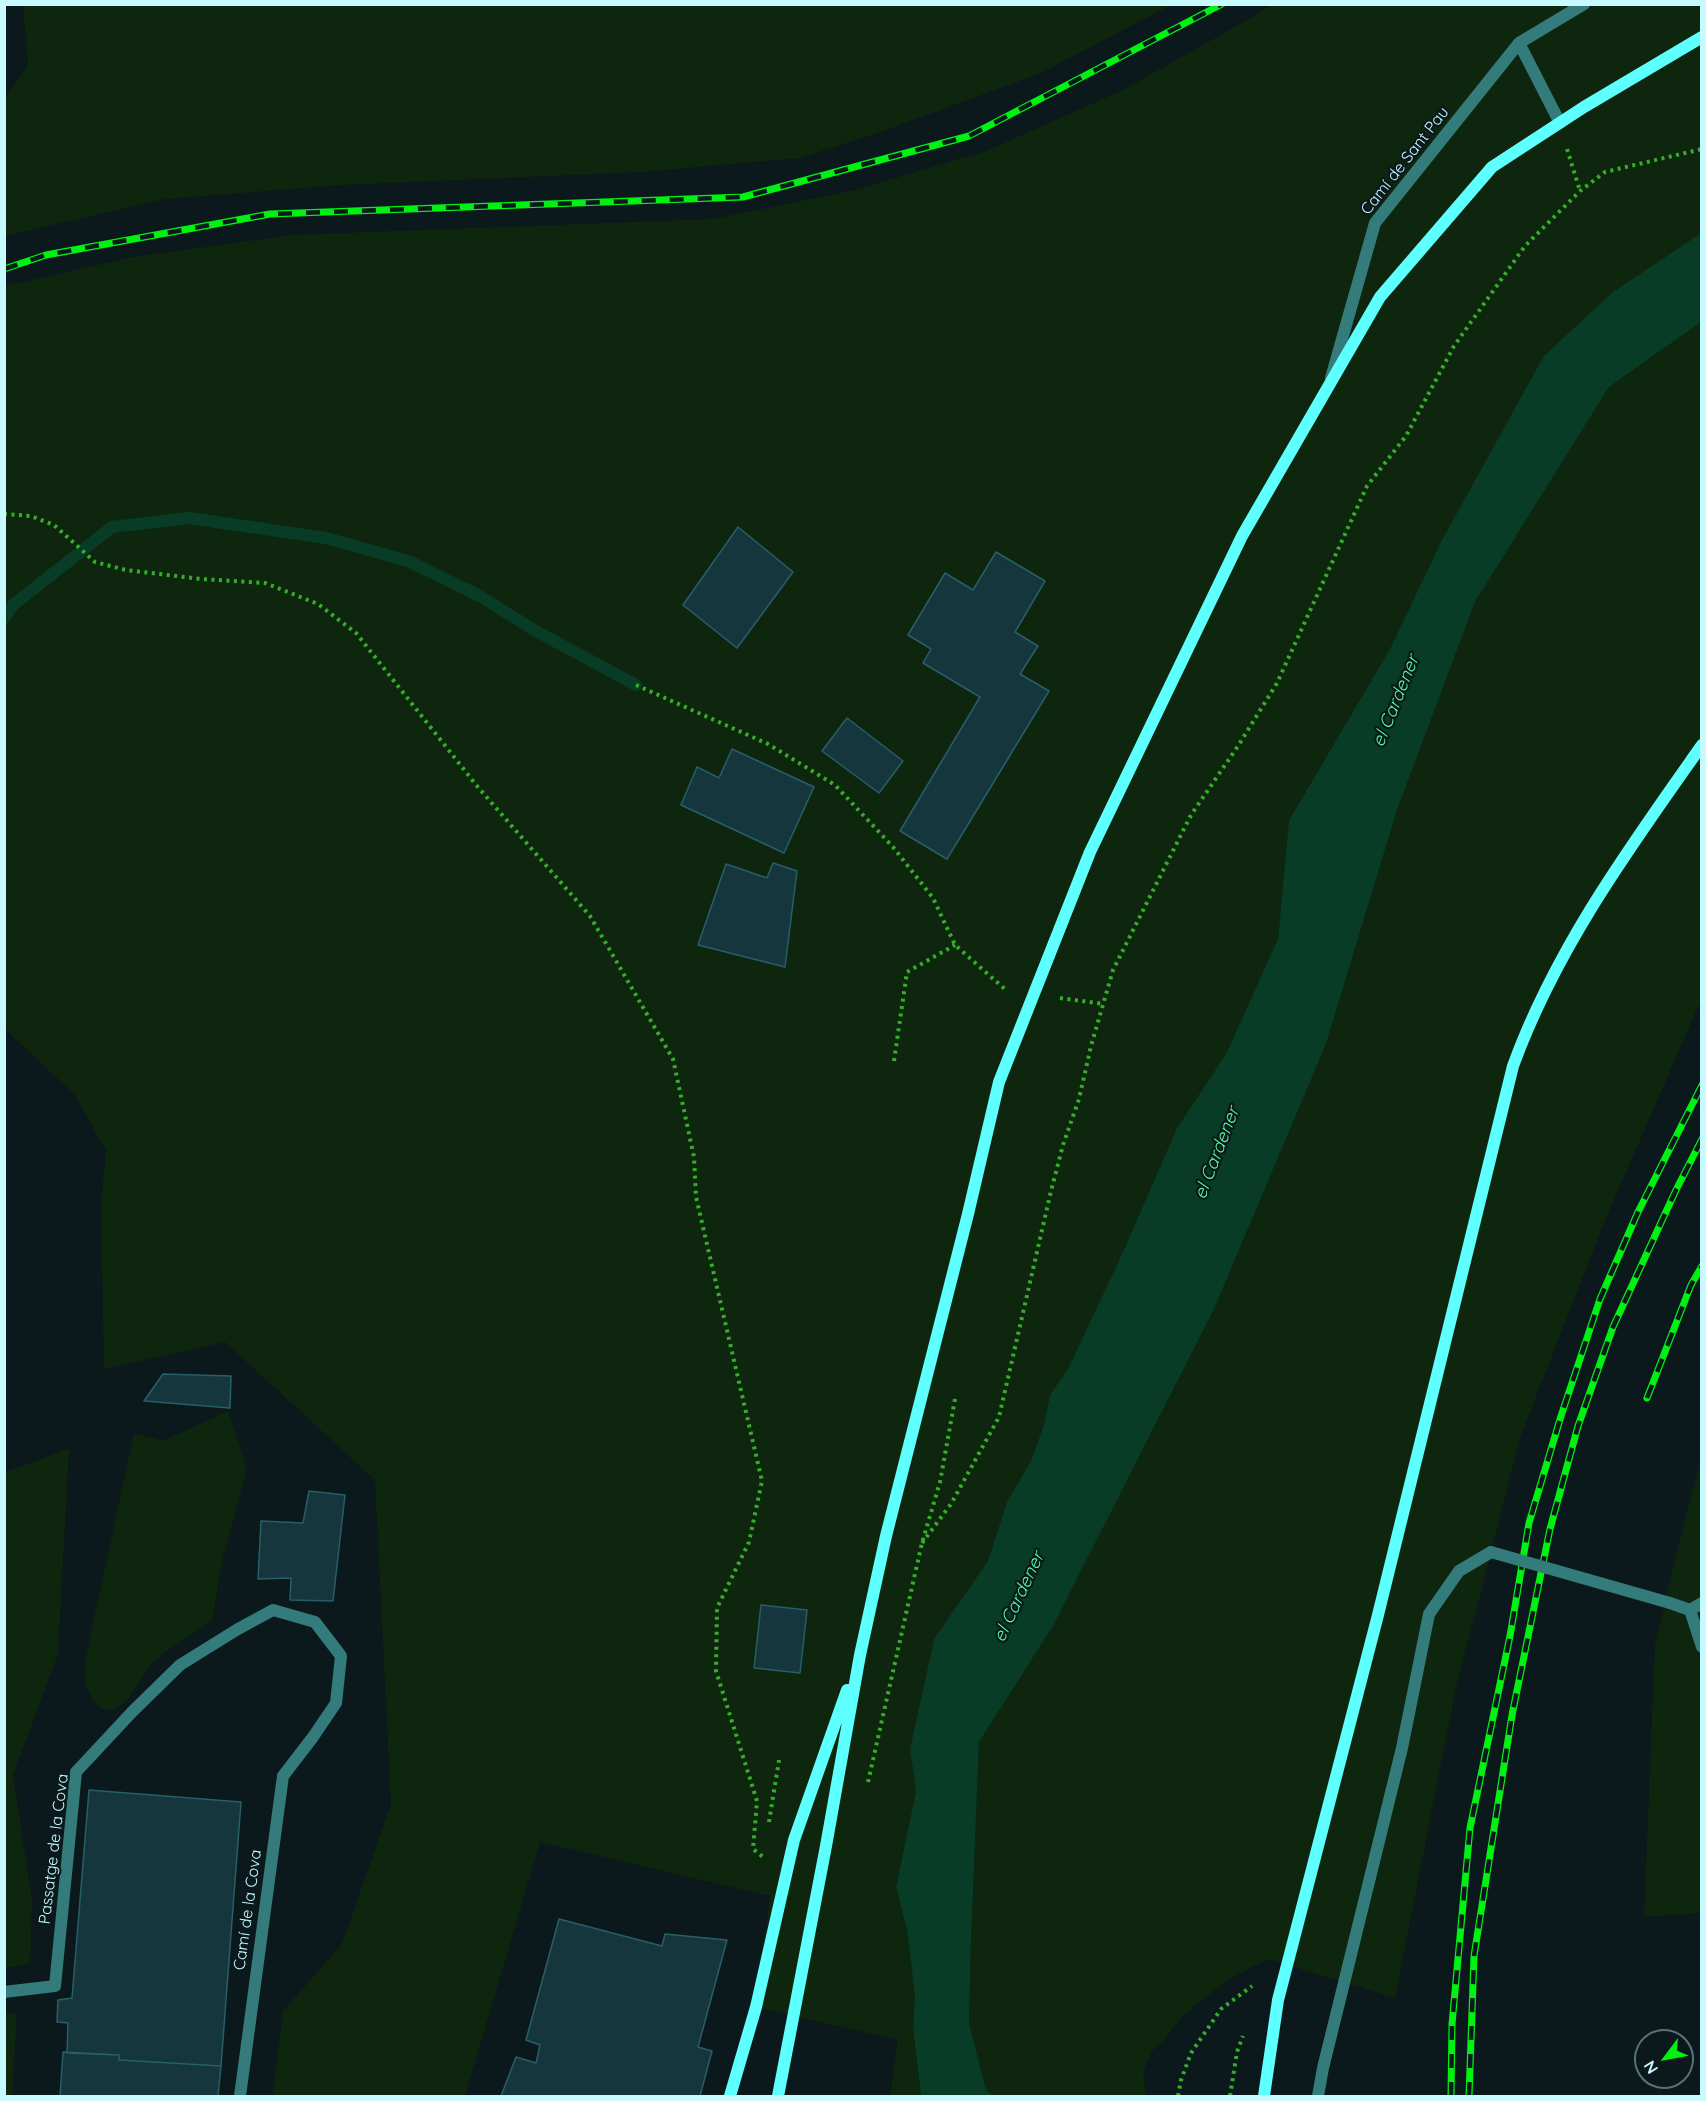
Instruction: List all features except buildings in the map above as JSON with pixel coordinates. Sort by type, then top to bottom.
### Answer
[{"type":"main road","points":[[778,2097],[860,1655],[886,1536],[999,1083],[1090,852],[1242,536],[1380,297],[1492,167],[1701,37]]},
{"type":"main road","points":[[1264,2097],[1278,2000],[1378,1616],[1513,1066],[1554,971],[1588,910],[1701,745]]},
{"type":"main road","points":[[730,2097],[756,2007],[794,1840],[860,1655]]},
{"type":"street","name":"Camí de Sant Pau","points":[[1329,384],[1375,223],[1519,43],[1584,4]]},
{"type":"street","points":[[1519,43],[1560,123]]},
{"type":"street","points":[[1318,2097],[1323,2068],[1402,1748],[1429,1614],[1460,1571],[1491,1552],[1670,1604],[1696,1606],[1701,1647]]},
{"type":"street","name":"Passatge de la Cova","points":[[4,1992],[55,1986],[76,1772],[180,1665],[273,1610],[315,1622],[341,1656],[336,1703],[313,1737]]},
{"type":"street","name":"Camí de la Cova","points":[[240,2097],[283,1776],[313,1737]]},
{"type":"path","points":[[1560,123],[1580,192]]},
{"type":"path","points":[[955,1399],[940,1482],[922,1543],[951,1504],[999,1417],[1051,1191],[1063,1145],[1079,1099],[1090,1046],[1113,970],[1191,815],[1277,683],[1366,486],[1406,436],[1454,346],[1525,246],[1580,192],[1605,172],[1701,149]]},
{"type":"path","points":[[4,514],[31,516],[54,525],[95,562],[126,570],[201,579],[265,583],[318,604],[356,633],[477,786],[590,916],[673,1059],[694,1157],[696,1197],[762,1481],[749,1542],[717,1608],[716,1671],[757,1801],[753,1849],[764,1857]]},
{"type":"path","points":[[636,685],[768,744],[835,785],[893,847],[933,898],[955,945],[1028,1010]]},
{"type":"path","points":[[894,1061],[907,972],[955,945]]},
{"type":"path","points":[[1035,994],[1104,1004]]},
{"type":"path","points":[[1178,2097],[1181,2080],[1191,2053],[1221,2009],[1263,1979],[1286,1972]]},
{"type":"shaded area","points":[[23,4],[1171,5],[1039,74],[883,131],[800,158],[641,172],[342,185],[165,199],[5,236],[5,99],[28,65]]},
{"type":"shaded area","points":[[1271,5],[1701,5],[1701,233],[1613,292],[1441,542],[1390,649],[1289,819],[1278,939],[1226,1054],[1177,1128],[1123,1252],[1068,1369],[1050,1395],[1044,1425],[1031,1461],[1007,1502],[988,1561],[934,1639],[910,1749],[916,1791],[896,1887],[907,1930],[915,1996],[913,2027],[921,2096],[890,2096],[898,2040],[756,2007],[770,1896],[540,1842],[465,2096],[273,2096],[283,2011],[342,1944],[391,1804],[375,1480],[225,1342],[104,1369],[101,1206],[106,1151],[75,1095],[5,1029],[5,286],[133,257],[292,235],[713,219],[855,190],[986,151],[1125,89]]},
{"type":"shaded area","points":[[1701,322],[1701,1000],[1603,1225],[1520,1438],[1455,1693],[1395,1998],[1268,1959],[1233,1977],[1179,2020],[1165,2039],[1152,2051],[1143,2071],[1146,2096],[994,2096],[986,2090],[969,2023],[979,1742],[1053,1626],[1214,1309],[1326,1044],[1397,810],[1475,602],[1609,387]]},
{"type":"shaded area","points":[[228,1411],[247,1468],[223,1558],[212,1620],[153,1663],[130,1696],[119,1707],[103,1710],[89,1693],[85,1660],[134,1433],[163,1441]]},
{"type":"shaded area","points":[[69,1449],[58,1654],[13,1775],[32,1900],[30,1963],[5,1968],[5,1472]]},
{"type":"shaded area","points":[[1701,1460],[1701,1913],[1644,1917],[1655,1643]]},
{"type":"shaded area","points":[[17,2013],[12,2096],[5,2096],[5,2014]]},
{"type":"water","name":"el Cardener","points":[[1701,233],[1701,322],[1609,387],[1475,602],[1397,810],[1326,1044],[1214,1309],[1053,1626],[979,1742],[969,2023],[986,2090],[994,2096],[921,2096],[913,2027],[915,1996],[907,1930],[896,1887],[916,1791],[910,1749],[934,1639],[988,1561],[1007,1502],[1031,1461],[1044,1425],[1050,1395],[1068,1369],[1123,1252],[1177,1128],[1226,1054],[1278,939],[1289,820],[1390,649],[1441,542],[1544,356],[1613,292]]},
{"type":"waterway","points":[[4,618],[13,605],[112,527],[189,518],[326,538],[408,561],[480,596],[534,630],[636,685]]},
{"type":"railway","points":[[4,269],[46,255],[270,214],[743,197],[969,136],[1222,4]]},
{"type":"railway","points":[[1451,2096],[1452,2024],[1470,1828],[1510,1636],[1529,1523],[1561,1416],[1600,1299],[1638,1212],[1702,1085]]},
{"type":"railway","points":[[1469,2096],[1474,1956],[1512,1715],[1550,1529],[1578,1426],[1613,1327],[1702,1139]]},
{"type":"railway","points":[[1647,1398],[1691,1285],[1702,1266]]}]
